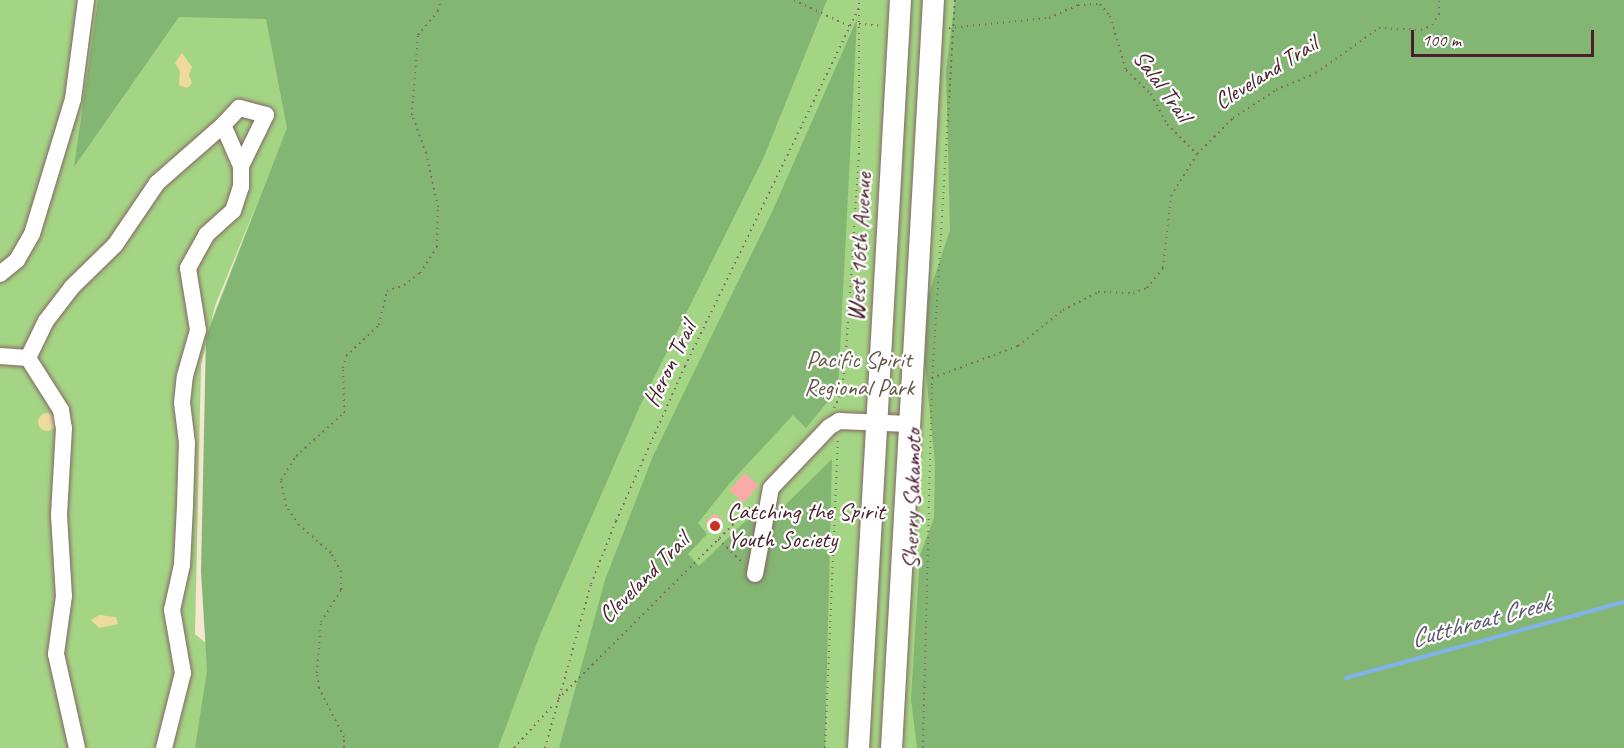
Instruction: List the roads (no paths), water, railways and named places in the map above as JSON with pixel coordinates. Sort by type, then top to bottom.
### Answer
[{"type":"main road","name":"West 16th Avenue","points":[[858,748],[874,423],[900,0]]},
{"type":"main road","points":[[891,748],[933,0]]},
{"type":"lane","points":[[0,274],[24,250],[46,190],[73,99],[86,0]]},
{"type":"lane","points":[[28,358],[46,321],[72,287],[115,245],[158,183],[239,108],[266,115],[241,166]]},
{"type":"lane","points":[[164,748],[183,673],[172,610],[182,565],[185,505],[187,443],[182,403],[185,376],[198,330],[188,268],[206,235],[233,211],[241,187],[241,166],[223,125]]},
{"type":"lane","points":[[0,357],[28,358]]},
{"type":"lane","points":[[28,358],[61,410],[64,428],[59,515],[64,596],[56,654],[77,748]]},
{"type":"lane","points":[[755,574],[771,488],[839,421],[909,424]]},
{"type":"waterway","name":"Cutthroat Creek","points":[[1346,678],[1624,602]]},
{"type":"place","name":"Catching the Spirit Youth Society","points":[[715,526]]},
{"type":"park label","name":"Pacific Spirit Regional Park","points":[[859,374]]}]
